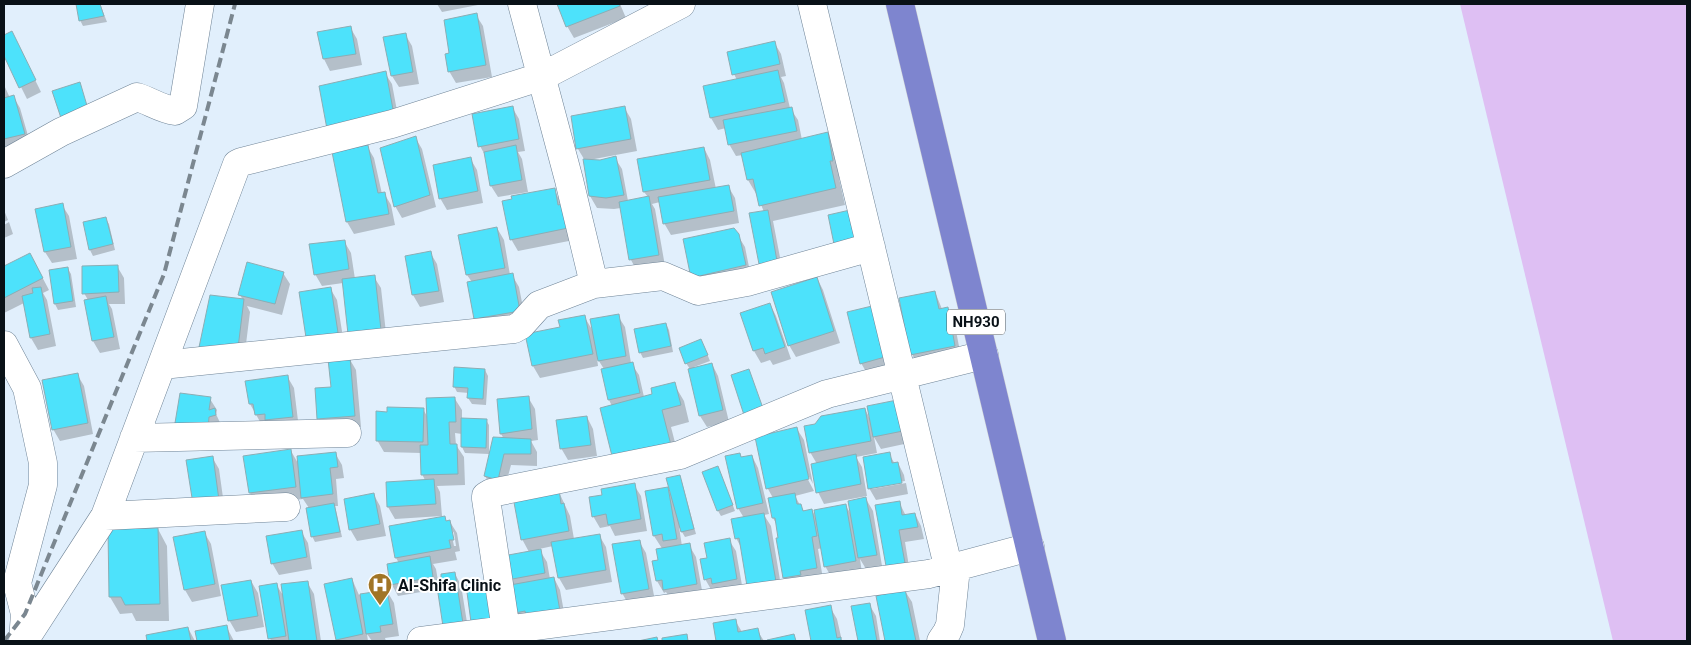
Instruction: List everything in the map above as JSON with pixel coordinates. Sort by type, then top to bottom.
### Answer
[{"type":"highway","name":"NH930","points":[[900,4],[1052,641]]},
{"type":"street","points":[[4,164],[61,132],[137,97],[150,100],[165,110],[175,111],[183,106],[200,4]]},
{"type":"street","points":[[522,4],[543,76],[594,284]]},
{"type":"street","points":[[24,641],[105,516],[237,164],[392,124],[543,76],[681,4]]},
{"type":"street","points":[[812,4],[902,374],[952,569],[950,625],[941,641]]},
{"type":"street","points":[[162,365],[514,329],[521,325],[539,305],[594,284],[663,276],[698,291],[747,282],[871,247]]},
{"type":"street","points":[[4,345],[27,388],[44,474],[43,486],[10,587],[25,614],[24,641]]},
{"type":"street","points":[[506,630],[486,499],[488,494],[680,456],[827,394],[984,355]]},
{"type":"street","points":[[134,438],[346,433]]},
{"type":"street","points":[[105,516],[286,507]]},
{"type":"street","points":[[421,641],[929,574],[1030,547]]},
{"type":"shaded area","points":[[1460,4],[1687,4],[1687,641],[1613,641]]},
{"type":"building","points":[[76,4],[100,4],[104,16],[79,21]]},
{"type":"building","points":[[557,4],[619,4],[620,6],[566,27]]},
{"type":"building","points":[[477,13],[486,65],[448,72],[445,54],[449,53],[444,20]]},
{"type":"building","points":[[351,26],[356,54],[323,59],[317,32]]},
{"type":"building","points":[[12,31],[36,80],[19,88],[4,56],[4,35]]},
{"type":"building","points":[[406,33],[413,72],[391,76],[383,37]]},
{"type":"building","points":[[775,41],[780,64],[732,75],[727,52]]},
{"type":"building","points":[[778,70],[785,102],[710,118],[703,86]]},
{"type":"building","points":[[386,71],[394,115],[327,129],[319,86]]},
{"type":"building","points":[[80,82],[88,109],[61,118],[52,91]]},
{"type":"building","points":[[14,95],[25,134],[4,139],[4,98]]},
{"type":"building","points":[[513,106],[519,139],[478,147],[472,114]]},
{"type":"building","points":[[625,106],[631,139],[576,149],[571,116]]},
{"type":"building","points":[[792,107],[797,131],[728,145],[723,120]]},
{"type":"building","points":[[828,132],[833,161],[830,161],[836,188],[759,206],[753,179],[747,180],[741,153]]},
{"type":"building","points":[[416,136],[430,195],[394,207],[380,148]]},
{"type":"building","points":[[368,145],[378,193],[385,192],[389,214],[346,222],[332,152]]},
{"type":"building","points":[[516,145],[522,180],[490,186],[484,152]]},
{"type":"building","points":[[704,147],[710,180],[643,192],[637,159]]},
{"type":"building","points":[[616,156],[624,195],[606,198],[589,196],[583,159],[600,160]]},
{"type":"building","points":[[471,157],[478,191],[439,199],[433,165]]},
{"type":"building","points":[[729,185],[734,211],[663,224],[658,197]]},
{"type":"building","points":[[555,188],[558,205],[568,203],[573,227],[510,240],[502,201],[512,199],[511,196]]},
{"type":"building","points":[[649,196],[659,255],[629,260],[619,202]]},
{"type":"building","points":[[63,203],[71,247],[44,252],[35,209]]},
{"type":"building","points":[[768,210],[777,261],[759,264],[749,213]]},
{"type":"building","points":[[850,210],[857,244],[835,249],[828,215]]},
{"type":"building","points":[[106,217],[113,244],[89,250],[83,222]]},
{"type":"building","points":[[497,227],[505,268],[466,275],[458,235]]},
{"type":"building","points":[[734,228],[739,234],[746,265],[691,278],[683,239]]},
{"type":"building","points":[[345,240],[349,269],[314,275],[309,244]]},
{"type":"building","points":[[431,251],[439,291],[412,295],[405,256]]},
{"type":"building","points":[[30,253],[43,278],[4,298],[4,266]]},
{"type":"building","points":[[247,262],[284,272],[275,304],[238,295]]},
{"type":"building","points":[[118,265],[119,292],[82,294],[82,266]]},
{"type":"building","points":[[68,267],[73,301],[54,304],[49,270]]},
{"type":"building","points":[[513,273],[520,311],[474,319],[467,282]]},
{"type":"building","points":[[375,275],[381,330],[348,334],[342,279]]},
{"type":"building","points":[[817,277],[834,331],[788,346],[771,292]]},
{"type":"building","points":[[41,287],[50,334],[30,338],[22,296],[33,293],[32,288]]},
{"type":"building","points":[[331,287],[339,339],[307,344],[299,292]]},
{"type":"building","points":[[935,291],[939,309],[948,307],[955,346],[910,355],[899,298]]},
{"type":"building","points":[[210,295],[244,299],[238,348],[198,352]]},
{"type":"building","points":[[106,296],[114,337],[92,341],[84,300]]},
{"type":"building","points":[[770,303],[785,347],[765,354],[763,348],[753,351],[740,313]]},
{"type":"building","points":[[872,306],[885,357],[860,364],[847,312]]},
{"type":"building","points":[[619,314],[626,356],[598,361],[590,319]]},
{"type":"building","points":[[585,315],[593,354],[532,366],[525,334],[560,327],[558,320]]},
{"type":"building","points":[[666,323],[671,346],[639,353],[634,329]]},
{"type":"building","points":[[701,339],[708,355],[685,364],[679,348]]},
{"type":"building","points":[[350,357],[355,416],[317,419],[315,388],[331,387],[328,359]]},
{"type":"building","points":[[633,362],[640,393],[608,400],[601,369]]},
{"type":"building","points":[[712,363],[723,410],[699,416],[688,369]]},
{"type":"building","points":[[454,367],[485,369],[483,399],[467,398],[468,388],[453,387]]},
{"type":"building","points":[[749,369],[764,411],[745,418],[731,375]]},
{"type":"building","points":[[78,373],[88,423],[52,430],[42,380]]},
{"type":"building","points":[[288,375],[293,417],[265,420],[265,414],[255,415],[253,404],[249,404],[245,381]]},
{"type":"building","points":[[675,382],[681,405],[662,410],[671,445],[613,460],[600,408],[652,394],[651,388]]},
{"type":"building","points":[[180,393],[211,397],[209,410],[215,408],[216,415],[209,417],[208,430],[174,429]]},
{"type":"building","points":[[529,396],[532,429],[500,434],[497,399]]},
{"type":"building","points":[[455,397],[456,422],[449,422],[450,444],[457,444],[458,474],[421,475],[420,445],[428,445],[426,398]]},
{"type":"building","points":[[897,400],[903,431],[873,437],[867,406]]},
{"type":"building","points":[[387,407],[424,408],[423,442],[376,441],[376,411],[387,412]]},
{"type":"building","points":[[865,408],[871,441],[809,453],[804,426],[815,424],[821,416]]},
{"type":"building","points":[[587,416],[591,445],[560,449],[556,420]]},
{"type":"building","points":[[461,418],[487,419],[486,448],[461,447]]},
{"type":"building","points":[[797,427],[809,479],[766,489],[755,437]]},
{"type":"building","points":[[493,437],[531,439],[531,454],[504,454],[498,480],[484,476]]},
{"type":"building","points":[[291,449],[296,487],[249,493],[243,456]]},
{"type":"building","points":[[336,452],[338,467],[330,468],[333,494],[301,498],[297,456]]},
{"type":"building","points":[[890,452],[892,463],[898,462],[902,483],[868,489],[863,457]]},
{"type":"building","points":[[740,453],[741,457],[752,455],[763,503],[737,509],[725,456]]},
{"type":"building","points":[[856,454],[861,484],[816,493],[811,464]]},
{"type":"building","points":[[213,456],[219,500],[193,504],[186,460]]},
{"type":"building","points":[[718,466],[733,505],[717,511],[702,472]]},
{"type":"building","points":[[680,475],[694,529],[681,532],[666,478]]},
{"type":"building","points":[[434,479],[436,504],[387,507],[386,482]]},
{"type":"building","points":[[635,483],[641,519],[608,525],[606,514],[592,517],[589,497],[602,495],[601,489]]},
{"type":"building","points":[[668,487],[677,539],[663,541],[662,534],[653,536],[645,491]]},
{"type":"building","points":[[559,489],[561,504],[564,503],[569,531],[521,540],[513,497]]},
{"type":"building","points":[[374,493],[380,524],[349,530],[344,499]]},
{"type":"building","points":[[795,493],[797,504],[801,504],[803,511],[812,509],[817,536],[812,537],[817,568],[800,571],[801,575],[783,578],[776,538],[778,538],[775,518],[772,518],[768,498]]},
{"type":"building","points":[[866,497],[877,555],[858,558],[848,501]]},
{"type":"building","points":[[900,501],[902,515],[915,513],[918,527],[899,530],[907,574],[888,577],[875,505]]},
{"type":"building","points":[[334,503],[340,532],[311,537],[306,508]]},
{"type":"building","points":[[846,504],[856,561],[824,567],[814,510]]},
{"type":"building","points":[[764,513],[777,587],[748,592],[739,538],[735,539],[731,519]]},
{"type":"building","points":[[445,516],[446,521],[450,520],[454,540],[449,540],[451,548],[395,558],[389,526]]},
{"type":"building","points":[[158,528],[160,604],[125,605],[121,597],[109,597],[108,529]]},
{"type":"building","points":[[302,530],[307,557],[271,564],[266,536]]},
{"type":"building","points":[[205,531],[215,584],[184,590],[173,537]]},
{"type":"building","points":[[600,534],[606,570],[558,578],[551,542]]},
{"type":"building","points":[[730,538],[737,579],[712,584],[711,578],[704,580],[700,559],[707,558],[704,543]]},
{"type":"building","points":[[640,540],[649,589],[621,594],[612,544]]},
{"type":"building","points":[[690,543],[697,584],[663,590],[662,580],[656,581],[652,561],[658,560],[656,549]]},
{"type":"building","points":[[541,549],[545,573],[507,580],[503,556]]},
{"type":"building","points":[[430,556],[433,577],[390,585],[387,564]]},
{"type":"building","points":[[455,572],[464,630],[444,633],[436,580],[441,579],[441,574]]},
{"type":"building","points":[[554,577],[560,611],[526,617],[525,611],[515,613],[510,585]]},
{"type":"building","points":[[352,578],[363,634],[336,640],[324,584]]},
{"type":"building","points":[[251,580],[258,616],[228,621],[221,585]]},
{"type":"building","points":[[308,581],[317,641],[289,641],[281,584]]},
{"type":"building","points":[[277,583],[286,636],[268,639],[259,586]]},
{"type":"building","points":[[466,585],[487,586],[493,618],[471,622]]},
{"type":"building","points":[[905,589],[916,641],[885,641],[876,596]]},
{"type":"building","points":[[387,590],[393,624],[380,626],[381,632],[366,634],[360,594]]},
{"type":"building","points":[[870,603],[877,641],[858,641],[851,606]]},
{"type":"building","points":[[831,605],[837,638],[841,637],[841,641],[811,641],[805,610]]},
{"type":"building","points":[[736,619],[738,632],[758,628],[761,641],[716,641],[713,623]]},
{"type":"building","points":[[227,625],[230,641],[197,641],[195,631]]},
{"type":"building","points":[[188,627],[191,641],[147,641],[146,635]]},
{"type":"building","points":[[687,634],[688,641],[662,641],[662,638]]},
{"type":"building","points":[[794,634],[796,641],[767,641],[767,640]]},
{"type":"building","points":[[657,637],[658,641],[638,641]]},
{"type":"railway","points":[[4,641],[25,614],[164,274],[235,4]]},
{"type":"place","name":"Al-Shifa Clinic","points":[[380,606]]}]
